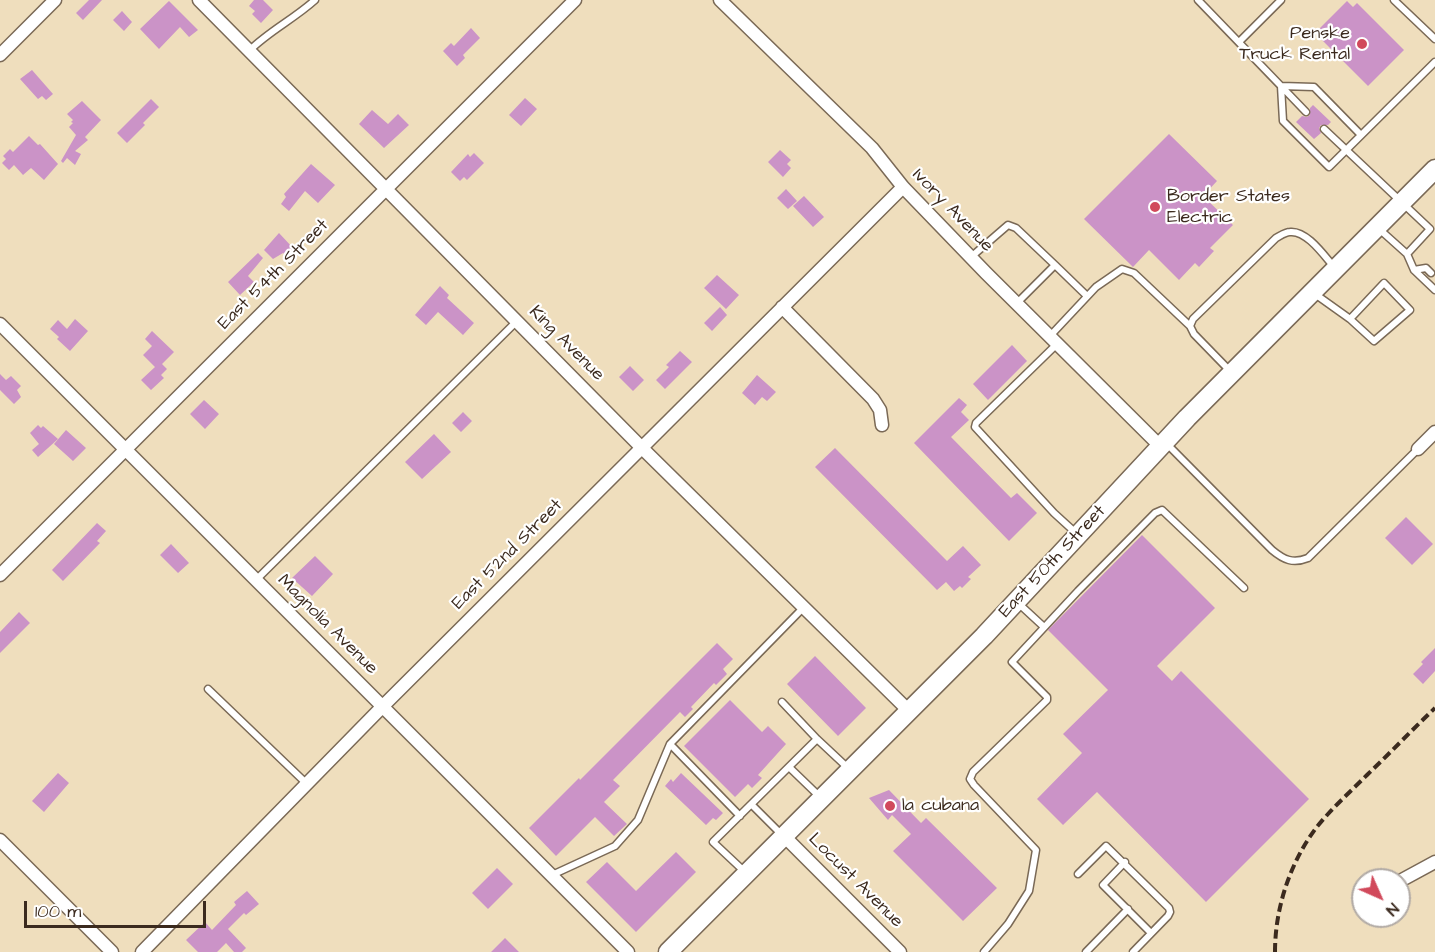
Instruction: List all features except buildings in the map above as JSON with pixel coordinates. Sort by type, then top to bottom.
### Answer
[{"type":"main road","name":"East 50th Street","points":[[668,952],[1016,601],[1162,443],[1335,268],[1434,172]]},
{"type":"street","points":[[0,55],[55,0]]},
{"type":"street","name":"King Avenue","points":[[199,0],[642,448],[909,711]]},
{"type":"street","name":"East 54th Street","points":[[0,575],[575,0]]},
{"type":"street","name":"Ivory Avenue","points":[[720,0],[872,148],[903,187],[970,257],[1162,443]]},
{"type":"street","name":"East 52nd Street","points":[[142,952],[383,706],[903,187]]},
{"type":"street","points":[[782,307],[873,399],[879,410],[882,425]]},
{"type":"street","name":"Magnolia Avenue","points":[[0,324],[628,952]]},
{"type":"street","points":[[1418,449],[1433,438]]},
{"type":"street","name":"Locust Avenue","points":[[784,836],[900,952]]},
{"type":"street","points":[[0,840],[112,952]]},
{"type":"street","points":[[1411,875],[1435,862]]},
{"type":"lane","points":[[249,51],[262,38],[302,12],[315,0]]},
{"type":"lane","points":[[1198,0],[1306,112]]},
{"type":"lane","points":[[1239,42],[1281,0]]},
{"type":"lane","points":[[1394,0],[1435,39]]},
{"type":"lane","points":[[1281,86],[1283,121],[1329,167],[1435,62]]},
{"type":"lane","points":[[1281,86],[1314,87],[1361,135]]},
{"type":"lane","points":[[1324,129],[1430,229],[1407,254]]},
{"type":"lane","points":[[970,257],[1008,225],[1016,228],[1087,296]]},
{"type":"lane","points":[[1377,227],[1407,254],[1414,270],[1435,291]]},
{"type":"lane","points":[[1190,326],[1193,319],[1276,237],[1289,232],[1298,232],[1307,238],[1335,268]]},
{"type":"lane","points":[[1017,303],[1055,265]]},
{"type":"lane","points":[[1414,270],[1426,268],[1431,273]]},
{"type":"lane","points":[[1077,535],[975,428],[976,423],[1054,340],[1087,296],[1122,269],[1134,273],[1190,326],[1194,334],[1231,373]]},
{"type":"lane","points":[[1312,292],[1350,319],[1374,341],[1410,310],[1384,283],[1350,319]]},
{"type":"lane","points":[[256,580],[517,321]]},
{"type":"lane","points":[[1162,443],[1272,550],[1290,561],[1308,558],[1418,449]]},
{"type":"lane","points":[[984,952],[1008,924],[1029,891],[1036,850],[970,779],[973,772],[1047,700],[1047,697],[1012,662],[1155,513],[1162,510],[1244,588]]},
{"type":"lane","points":[[1016,601],[1044,627]]},
{"type":"lane","points":[[552,875],[615,846],[638,820],[670,744],[804,607]]},
{"type":"lane","points":[[208,689],[307,784]]},
{"type":"lane","points":[[782,702],[850,770]]},
{"type":"lane","points":[[747,873],[713,842],[817,739]]},
{"type":"lane","points":[[670,744],[740,816]]},
{"type":"lane","points":[[790,768],[821,799]]},
{"type":"lane","points":[[752,805],[784,836]]},
{"type":"lane","points":[[1078,874],[1106,846],[1125,862],[1170,912],[1133,952]]},
{"type":"lane","points":[[1125,862],[1103,885],[1151,933]]},
{"type":"lane","points":[[1086,952],[1128,909]]},
{"type":"railway","points":[[1275,952],[1278,919],[1286,887],[1299,856],[1316,828],[1334,807],[1435,708]]},
{"type":"place","name":"Penske Truck Rental","points":[[1362,44]]},
{"type":"place","name":"Border States Electric","points":[[1155,207]]},
{"type":"place","name":"la cubana","points":[[890,806]]}]
